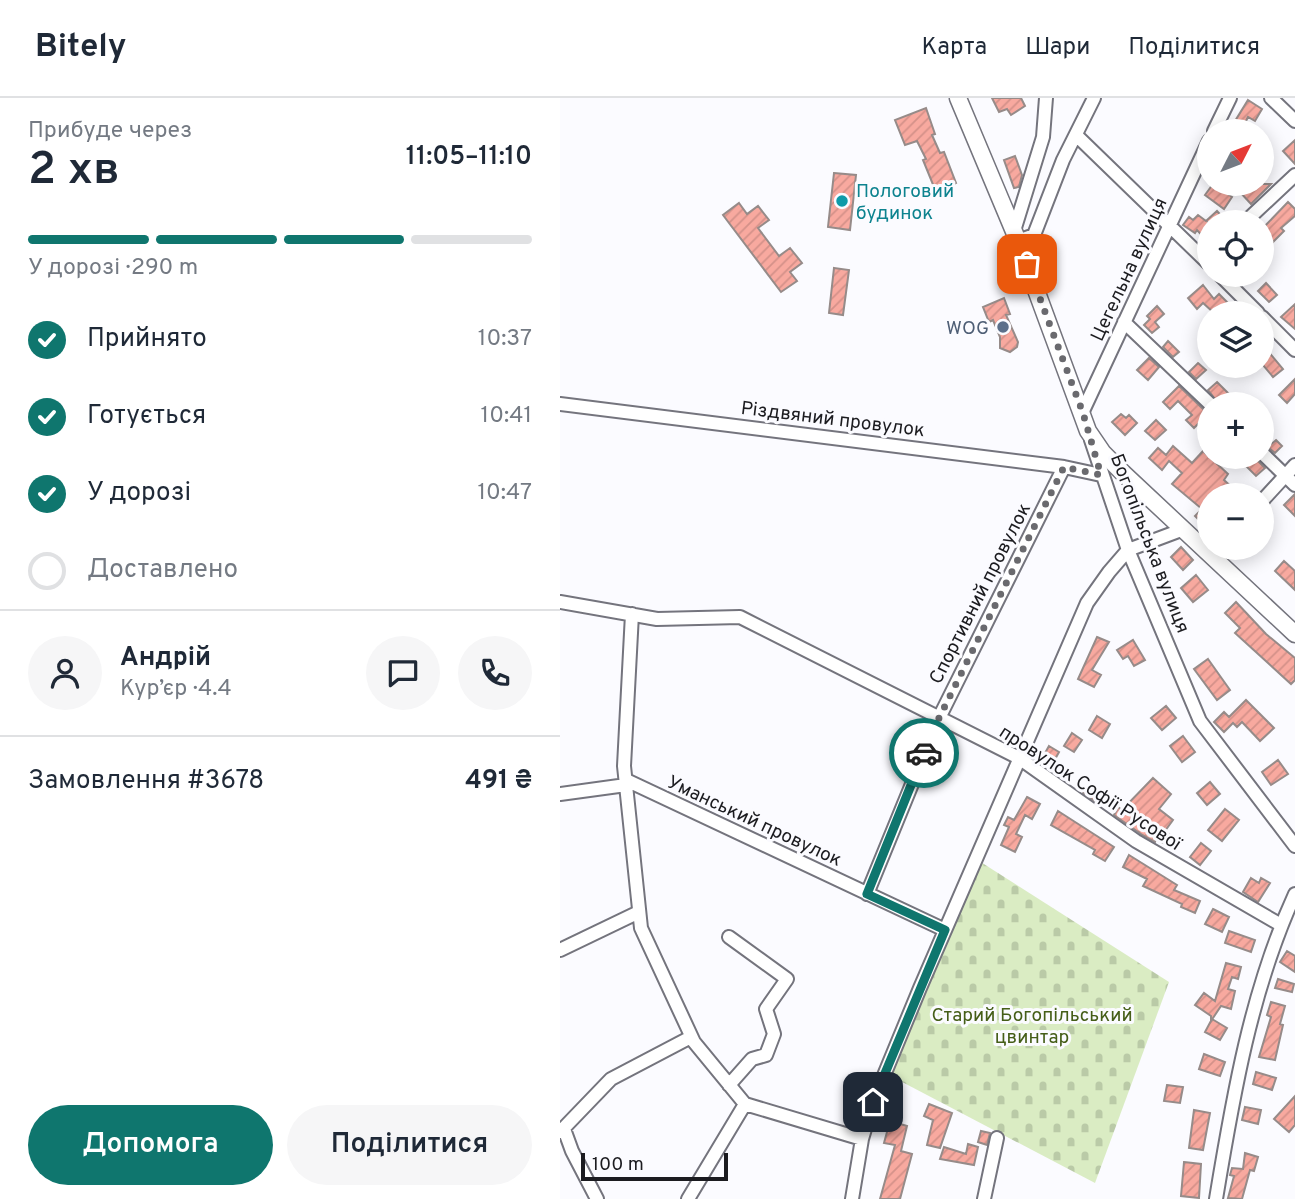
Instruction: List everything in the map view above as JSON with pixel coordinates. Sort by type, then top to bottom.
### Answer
[{"type":"main road","name":"Богопільська вулиця","points":[[958,98],[1016,236],[1088,431]]},
{"type":"main road","points":[[1088,431],[1110,460],[1197,538]]},
{"type":"main road","points":[[1224,560],[1295,634]]},
{"type":"street","points":[[1046,98],[1043,137],[1016,236],[1034,235],[1063,160],[1094,98]]},
{"type":"street","points":[[1220,119],[1230,98]]},
{"type":"street","points":[[1271,98],[1295,121]]},
{"type":"street","points":[[1076,135],[1197,250]]},
{"type":"street","name":"Цегельна вулиця","points":[[1083,413],[1197,167]]},
{"type":"street","points":[[1258,210],[1295,175]]},
{"type":"street","points":[[1232,287],[1246,301]]},
{"type":"street","points":[[1124,322],[1197,392]]},
{"type":"street","points":[[1274,329],[1295,350]]},
{"type":"street","name":"Різдвяний провулок","points":[[560,404],[1064,467],[1101,475]]},
{"type":"street","name":"Богопільська вулиця","points":[[1088,431],[1128,551],[1200,721],[1295,846]]},
{"type":"street","points":[[1274,465],[1290,481]]},
{"type":"street","points":[[1274,492],[1290,481],[1295,465]]},
{"type":"street","name":"Спортивний провулок","points":[[867,894],[939,718],[1064,467]]},
{"type":"street","points":[[852,1199],[862,1139],[873,1102],[1087,603],[1128,551],[1184,529]]},
{"type":"street","name":"провулок Софії Русової","points":[[560,602],[657,618],[740,617],[1019,758],[1136,841],[1281,925]]},
{"type":"street","points":[[632,614],[624,766],[641,928],[691,1037],[745,1104],[862,1139]]},
{"type":"street","points":[[560,794],[626,782]]},
{"type":"street","name":"Уманський провулок","points":[[626,782],[945,930]]},
{"type":"street","points":[[1216,1199],[1249,1025],[1281,925],[1295,894]]},
{"type":"street","points":[[560,950],[639,912]]},
{"type":"street","points":[[729,937],[787,979],[766,1009],[774,1034],[766,1055],[752,1059],[729,1085]]},
{"type":"street","points":[[597,1199],[562,1130],[611,1079],[691,1037]]},
{"type":"street","points":[[688,1199],[745,1104]]},
{"type":"street","points":[[984,1199],[997,1138]]},
{"type":"green space","name":"Старий Богопільський цвинтар","points":[[976,859],[1169,982],[1095,1183],[885,1073]]},
{"type":"building","points":[[992,98],[1021,98],[1025,106],[1011,115],[1007,109],[999,112]]},
{"type":"building","points":[[1248,100],[1262,109],[1256,119],[1236,119]]},
{"type":"building","points":[[926,108],[935,134],[932,135],[940,153],[944,152],[956,183],[936,192],[923,160],[926,159],[917,141],[905,145],[895,120]]},
{"type":"building","points":[[1295,140],[1295,164],[1283,151]]},
{"type":"building","points":[[1015,156],[1022,175],[1019,187],[1014,188],[1004,160]]},
{"type":"building","name":"Пологовий будинок","points":[[834,173],[856,175],[850,230],[828,227]]},
{"type":"building","points":[[1206,196],[1231,196],[1224,209]]},
{"type":"building","points":[[1244,196],[1259,196],[1251,204]]},
{"type":"building","points":[[1288,202],[1295,209],[1295,216],[1281,228],[1284,231],[1274,241],[1274,217]]},
{"type":"building","points":[[739,203],[747,214],[758,206],[769,220],[758,228],[779,256],[790,248],[802,263],[790,272],[797,281],[781,292],[723,215]]},
{"type":"building","points":[[1197,216],[1195,233],[1183,225],[1189,217],[1193,220]]},
{"type":"building","name":"Пологовий будинок","points":[[834,268],[849,270],[843,315],[829,313]]},
{"type":"building","points":[[1201,287],[1205,287],[1214,299],[1219,294],[1226,301],[1197,301],[1197,309],[1188,298]]},
{"type":"building","points":[[1262,287],[1270,287],[1277,295],[1268,301],[1258,291]]},
{"type":"building","name":"WOG","points":[[1004,298],[1010,314],[1006,315],[1018,342],[1017,347],[1010,352],[1000,348],[1000,337],[993,320],[989,322],[983,307]]},
{"type":"building","points":[[1295,304],[1295,329],[1281,317]]},
{"type":"building","points":[[1157,306],[1164,314],[1155,322],[1159,327],[1152,333],[1144,325],[1150,319],[1147,316]]},
{"type":"building","points":[[1168,341],[1179,352],[1173,357],[1163,347]]},
{"type":"building","points":[[1149,358],[1159,367],[1148,380],[1137,370]]},
{"type":"building","points":[[1274,358],[1283,369],[1274,376]]},
{"type":"building","points":[[1197,364],[1197,378],[1196,379],[1189,372]]},
{"type":"building","points":[[1295,379],[1295,394],[1287,403],[1279,395]]},
{"type":"building","points":[[1217,382],[1227,392],[1210,392],[1208,390]]},
{"type":"building","points":[[1179,386],[1197,403],[1197,425],[1194,428],[1186,420],[1192,415],[1178,401],[1170,409],[1163,402]]},
{"type":"building","points":[[1121,414],[1126,418],[1129,415],[1137,423],[1125,435],[1112,422]]},
{"type":"building","points":[[1156,420],[1166,430],[1155,440],[1145,431]]},
{"type":"building","points":[[1276,440],[1282,446],[1275,453],[1274,452]]},
{"type":"building","points":[[1173,446],[1192,463],[1197,458],[1197,469],[1223,469],[1228,474],[1224,480],[1227,483],[1197,483],[1197,505],[1172,484],[1182,473],[1169,461],[1162,470],[1149,458],[1158,448],[1166,455]]},
{"type":"building","points":[[1249,469],[1264,469],[1256,476]]},
{"type":"building","points":[[1295,494],[1295,516],[1284,505]]},
{"type":"building","points":[[1181,547],[1193,560],[1183,570],[1171,557]]},
{"type":"building","points":[[1284,561],[1295,571],[1295,590],[1275,571]]},
{"type":"building","points":[[1196,575],[1208,590],[1193,602],[1181,588]]},
{"type":"building","points":[[1236,602],[1266,634],[1295,658],[1295,680],[1291,684],[1235,633],[1240,628],[1225,613]]},
{"type":"building","points":[[1097,637],[1109,642],[1092,670],[1101,675],[1094,687],[1078,679]]},
{"type":"building","points":[[1133,640],[1145,660],[1134,666],[1128,656],[1123,659],[1117,650]]},
{"type":"building","points":[[1208,659],[1230,690],[1217,700],[1194,669]]},
{"type":"building","points":[[1246,700],[1274,728],[1260,741],[1242,722],[1237,727],[1233,723],[1224,732],[1214,722],[1224,712],[1229,717]]},
{"type":"building","points":[[1166,706],[1176,718],[1162,730],[1151,718]]},
{"type":"building","points":[[1097,716],[1110,724],[1102,738],[1089,730]]},
{"type":"building","points":[[1072,733],[1082,740],[1074,752],[1064,746]]},
{"type":"building","points":[[1183,736],[1195,752],[1182,762],[1170,746]]},
{"type":"building","points":[[1049,746],[1059,752],[1054,761],[1044,755]]},
{"type":"building","points":[[1278,760],[1288,774],[1271,785],[1262,772]]},
{"type":"building","points":[[1153,778],[1171,794],[1159,809],[1173,820],[1165,831],[1169,834],[1163,843],[1156,839],[1155,842],[1141,834],[1114,815],[1118,807],[1122,810]]},
{"type":"building","points":[[1210,782],[1220,794],[1207,805],[1197,793]]},
{"type":"building","points":[[1090,783],[1103,793],[1096,802],[1083,793]]},
{"type":"building","points":[[1027,797],[1040,804],[1032,819],[1025,815],[1016,834],[1022,837],[1015,852],[1001,845],[1009,827],[1004,825],[1008,817],[1014,820]]},
{"type":"building","points":[[1225,809],[1239,820],[1222,841],[1208,830]]},
{"type":"building","points":[[1058,811],[1114,847],[1105,861],[1093,854],[1095,850],[1051,825]]},
{"type":"building","points":[[1201,843],[1211,851],[1200,865],[1190,857]]},
{"type":"building","points":[[1129,855],[1177,885],[1174,890],[1200,901],[1195,913],[1143,886],[1147,879],[1123,867]]},
{"type":"building","points":[[1251,878],[1259,883],[1261,878],[1270,883],[1258,902],[1243,892]]},
{"type":"building","points":[[1213,909],[1229,917],[1222,932],[1205,924]]},
{"type":"building","points":[[1229,931],[1255,940],[1251,952],[1225,943]]},
{"type":"building","points":[[1287,951],[1295,956],[1295,972],[1280,962]]},
{"type":"building","points":[[1226,963],[1241,967],[1238,979],[1232,977],[1228,989],[1235,991],[1231,1009],[1221,1006],[1211,1021],[1211,1016],[1195,1005],[1204,993],[1215,1001]]},
{"type":"building","points":[[1278,979],[1294,984],[1292,992],[1275,988]]},
{"type":"building","points":[[1271,1002],[1285,1006],[1275,1060],[1259,1057],[1271,1017],[1267,1015]]},
{"type":"building","points":[[1212,1019],[1227,1028],[1220,1040],[1205,1032]]},
{"type":"building","points":[[1204,1054],[1225,1062],[1220,1076],[1199,1069]]},
{"type":"building","points":[[1256,1072],[1276,1078],[1272,1090],[1253,1084]]},
{"type":"building","points":[[1167,1085],[1183,1087],[1180,1103],[1164,1101]]},
{"type":"building","points":[[1295,1096],[1295,1125],[1289,1132],[1274,1119]]},
{"type":"building","points":[[929,1104],[952,1113],[940,1148],[927,1145],[933,1120],[924,1116]]},
{"type":"building","points":[[1245,1107],[1261,1110],[1258,1124],[1242,1120]]},
{"type":"building","points":[[1194,1110],[1210,1113],[1203,1150],[1189,1148]]},
{"type":"building","points":[[890,1121],[907,1126],[901,1151],[912,1154],[900,1199],[880,1199],[895,1145],[884,1143]]},
{"type":"building","points":[[981,1131],[990,1133],[987,1145],[978,1142]]},
{"type":"building","points":[[968,1144],[978,1147],[974,1165],[940,1159],[944,1147],[966,1154]]},
{"type":"building","points":[[1245,1153],[1258,1157],[1254,1171],[1250,1170],[1242,1199],[1228,1198],[1234,1176],[1230,1175],[1232,1168],[1243,1169]]},
{"type":"building","points":[[1184,1162],[1201,1164],[1199,1198],[1181,1196]]},
{"type":"way so far","points":[[924,753],[1064,467],[1101,475],[1083,413],[1027,264]]},
{"type":"place","name":"Пологовий будинок","points":[[842,201]]},
{"type":"place","name":"WOG","points":[[1003,327]]},
{"type":"route","points":[[873,1102],[945,930],[867,894],[924,753]]}]
